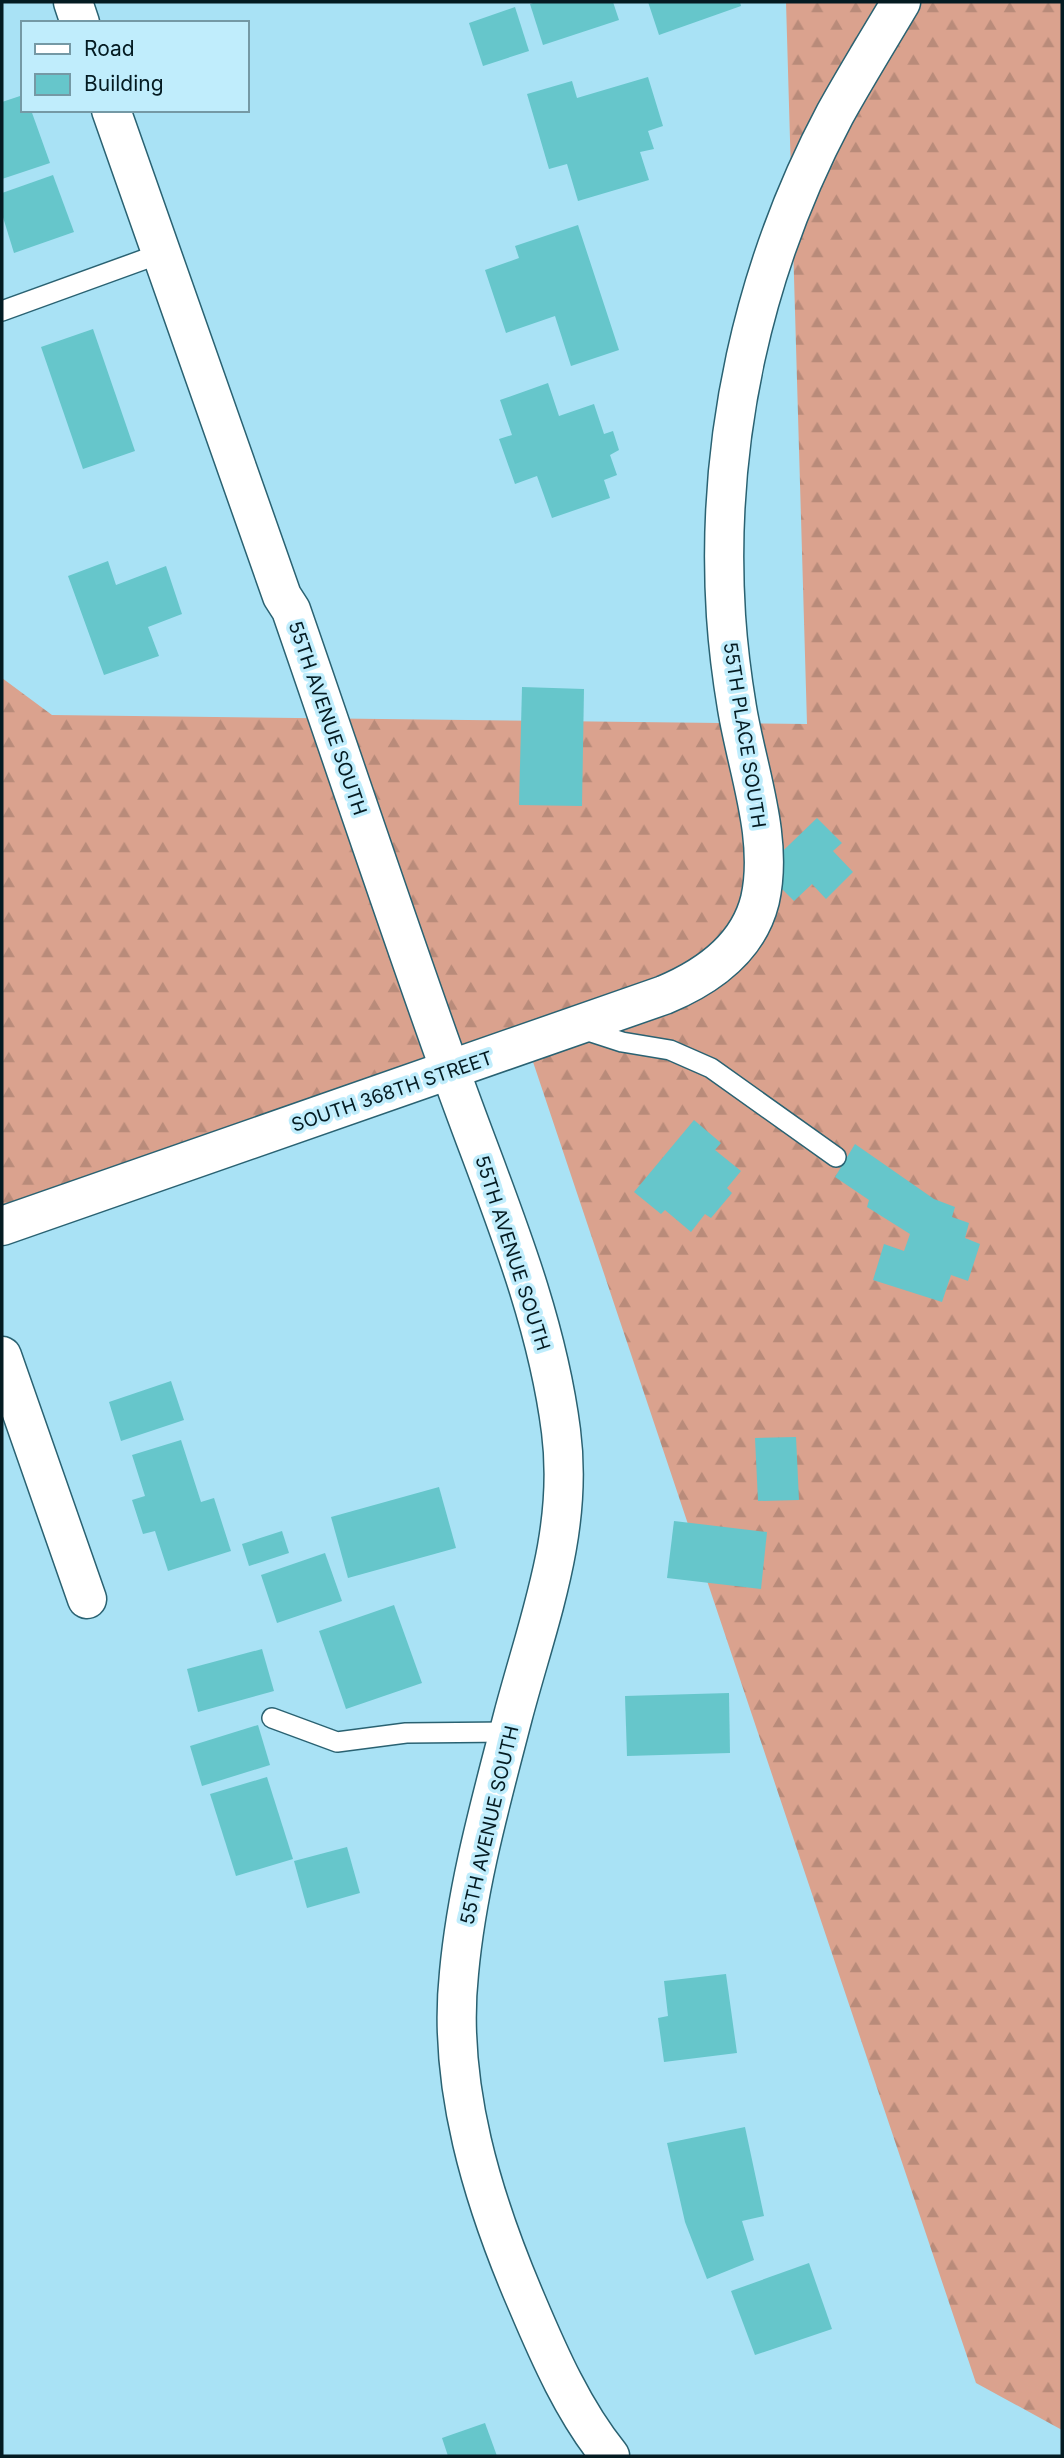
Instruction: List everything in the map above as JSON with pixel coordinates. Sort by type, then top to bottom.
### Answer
[{"type":"street","points":[[73,2],[79,21]]},
{"type":"street","name":"55TH PLACE SOUTH","points":[[755,916],[762,887],[763,853],[737,707],[726,616],[724,536],[728,459],[737,391],[752,326],[773,259],[806,175],[835,113],[901,2]]},
{"type":"street","name":"55TH AVENUE SOUTH","points":[[112,112],[282,596],[291,610],[450,1071],[531,1295],[548,1361],[563,1450],[565,1499],[560,1542],[509,1731],[473,1879],[458,1974],[457,2014],[464,2098],[485,2188],[513,2270],[565,2383],[610,2456]]},
{"type":"street","name":"SOUTH 368TH STREET","points":[[2,1226],[450,1071],[695,981],[731,953],[749,930],[755,916]]},
{"type":"street","points":[[2,1356],[87,1599]]},
{"type":"lane","points":[[2,312],[162,253]]},
{"type":"lane","points":[[575,1026],[622,1042],[670,1050],[711,1068],[836,1157]]},
{"type":"lane","points":[[272,1718],[337,1742],[406,1733],[509,1731]]},
{"type":"green space","points":[[786,2],[1062,2],[1062,2430],[976,2383],[527,1044],[2,1226],[2,678],[52,715],[807,724]]},
{"type":"building","points":[[613,2],[619,20],[543,45],[530,4]]},
{"type":"building","points":[[648,2],[740,2],[741,6],[659,35]]},
{"type":"building","points":[[515,7],[529,51],[483,66],[469,23]]},
{"type":"building","points":[[648,77],[663,126],[648,131],[654,149],[640,152],[649,180],[578,201],[567,164],[549,169],[527,94],[572,81],[577,98]]},
{"type":"building","points":[[21,96],[21,112],[32,112],[50,163],[2,179],[2,102]]},
{"type":"building","points":[[53,175],[74,232],[14,253],[2,214],[2,193]]},
{"type":"building","points":[[578,225],[619,350],[571,366],[555,316],[506,333],[485,270],[519,258],[515,246]]},
{"type":"building","points":[[93,329],[135,451],[83,469],[41,347]]},
{"type":"building","points":[[548,383],[559,416],[594,404],[604,434],[613,431],[619,450],[610,455],[617,475],[604,480],[610,498],[552,518],[537,476],[515,484],[499,439],[512,435],[500,400]]},
{"type":"building","points":[[108,561],[116,585],[166,566],[182,614],[148,627],[159,656],[104,675],[68,576]]},
{"type":"building","points":[[522,687],[584,689],[582,806],[519,805]]},
{"type":"building","points":[[817,818],[842,843],[833,851],[853,872],[826,899],[812,884],[794,901],[763,870]]},
{"type":"building","points":[[694,1120],[721,1143],[715,1150],[741,1171],[727,1188],[732,1193],[711,1218],[705,1214],[691,1232],[665,1210],[661,1214],[634,1192]]},
{"type":"building","points":[[855,1144],[934,1199],[955,1207],[952,1217],[969,1223],[965,1238],[980,1244],[968,1281],[951,1275],[942,1302],[873,1280],[884,1244],[904,1251],[910,1234],[867,1207],[869,1200],[835,1177]]},
{"type":"building","points":[[171,1381],[184,1420],[121,1441],[109,1402]]},
{"type":"building","points":[[796,1437],[799,1500],[758,1501],[755,1438]]},
{"type":"building","points":[[181,1440],[201,1502],[214,1498],[231,1551],[168,1571],[155,1531],[143,1534],[132,1500],[145,1496],[132,1455]]},
{"type":"building","points":[[439,1487],[456,1548],[348,1578],[331,1517]]},
{"type":"building","points":[[674,1521],[767,1532],[761,1589],[667,1578]]},
{"type":"building","points":[[282,1531],[289,1553],[249,1566],[242,1544]]},
{"type":"building","points":[[325,1553],[342,1601],[277,1623],[261,1575]]},
{"type":"building","points":[[394,1605],[422,1683],[346,1709],[319,1631]]},
{"type":"building","points":[[262,1649],[274,1691],[198,1712],[187,1669]]},
{"type":"building","points":[[729,1693],[730,1753],[627,1756],[625,1696]]},
{"type":"building","points":[[258,1725],[270,1765],[202,1786],[190,1746]]},
{"type":"building","points":[[267,1777],[293,1859],[236,1876],[210,1794]]},
{"type":"building","points":[[347,1847],[360,1893],[307,1908],[294,1861]]},
{"type":"building","points":[[726,1974],[737,2053],[664,2062],[658,2018],[668,2016],[664,1981]]},
{"type":"building","points":[[745,2127],[764,2216],[742,2221],[754,2260],[707,2279],[685,2222],[667,2143]]},
{"type":"building","points":[[809,2263],[832,2329],[755,2355],[731,2291]]},
{"type":"building","points":[[485,2423],[497,2456],[448,2456],[442,2438]]}]
